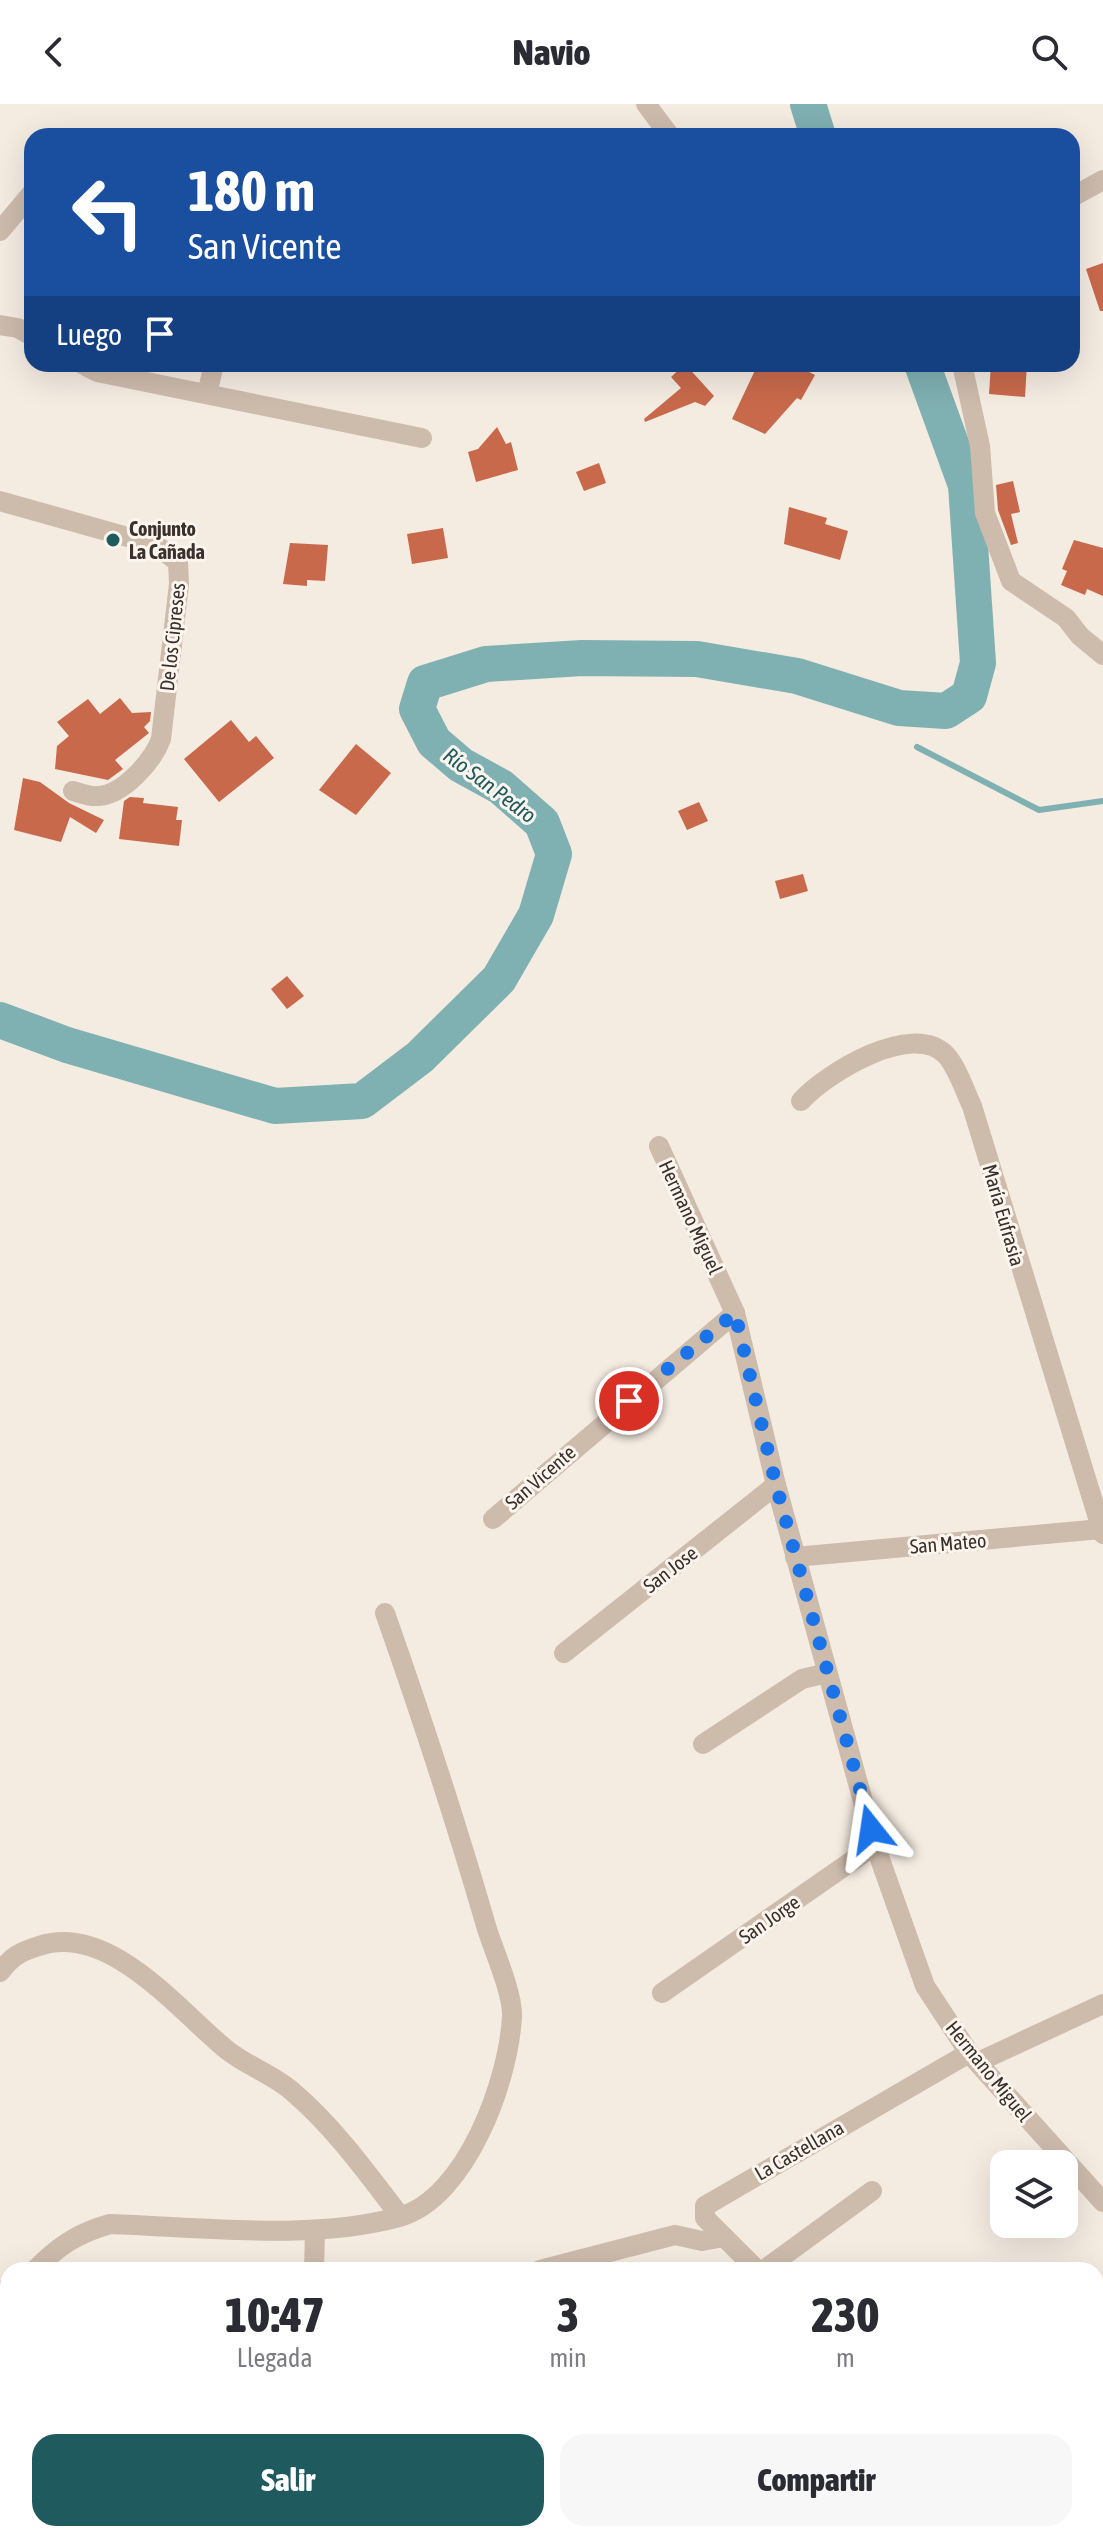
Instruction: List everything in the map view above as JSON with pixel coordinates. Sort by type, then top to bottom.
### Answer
[{"type":"street","points":[[646,104],[664,128]]},
{"type":"street","points":[[1080,193],[1103,180]]},
{"type":"street","points":[[0,231],[24,202]]},
{"type":"street","points":[[0,325],[24,333]]},
{"type":"street","points":[[97,372],[422,438]]},
{"type":"street","points":[[207,394],[212,372]]},
{"type":"street","points":[[964,372],[980,446],[985,513],[1011,581],[1066,618],[1080,636],[1103,655]]},
{"type":"street","name":"De los Cipreses","points":[[0,501],[156,545],[178,562],[179,584],[161,739],[154,759],[115,791],[96,797],[73,791]]},
{"type":"street","name":"María Eufrasia","points":[[801,1101],[814,1086],[885,1049],[929,1046],[946,1055],[972,1106],[1102,1532]]},
{"type":"street","name":"Hermano Miguel","points":[[659,1146],[735,1313],[776,1485],[875,1845],[925,1986],[974,2058],[1103,2202]]},
{"type":"street","name":"San Vicente","points":[[493,1519],[735,1313]]},
{"type":"street","name":"San Jose","points":[[564,1653],[776,1485]]},
{"type":"street","name":"San Mateo","points":[[795,1557],[1102,1532]]},
{"type":"street","points":[[43,2262],[80,2233],[110,2224],[315,2230],[400,2216],[422,2207],[456,2175],[482,2127],[500,2078],[512,2013],[442,1777],[385,1613]]},
{"type":"street","points":[[703,1744],[802,1679],[827,1673]]},
{"type":"street","name":"San Jorge","points":[[662,1993],[875,1845]]},
{"type":"street","points":[[0,1972],[12,1955],[50,1942],[78,1944],[130,1965],[182,2006],[227,2050],[292,2091],[349,2149],[400,2216]]},
{"type":"street","points":[[974,2058],[1103,2004]]},
{"type":"street","name":"La Castellana","points":[[749,2262],[705,2218],[705,2206],[974,2058]]},
{"type":"street","points":[[775,2262],[872,2191]]},
{"type":"street","points":[[314,2262],[315,2230]]},
{"type":"street","points":[[571,2262],[675,2235],[702,2241],[724,2237]]},
{"type":"building","points":[[1103,263],[1103,311],[1100,311],[1086,269]]},
{"type":"building","points":[[676,372],[692,372],[714,396],[705,406],[695,402],[645,422],[644,419],[681,388],[671,377]]},
{"type":"building","points":[[754,372],[809,372],[815,375],[801,400],[797,398],[765,434],[732,419]]},
{"type":"building","points":[[990,372],[1027,372],[1025,397],[989,394]]},
{"type":"building","points":[[497,427],[506,444],[511,442],[518,470],[476,482],[468,452],[478,449]]},
{"type":"building","points":[[599,463],[606,483],[584,491],[576,472]]},
{"type":"building","points":[[1013,481],[1020,512],[1011,514],[1018,543],[1011,545],[998,510],[996,485]]},
{"type":"building","points":[[789,507],[827,518],[825,524],[848,531],[840,560],[784,544]]},
{"type":"building","points":[[443,528],[448,558],[412,564],[407,534]]},
{"type":"building","points":[[1074,540],[1103,548],[1103,596],[1087,589],[1085,595],[1061,585],[1067,571],[1062,569]]},
{"type":"building","points":[[290,543],[328,545],[325,581],[307,580],[307,586],[283,584]]},
{"type":"building","points":[[120,698],[132,713],[151,712],[150,721],[144,727],[149,733],[115,760],[123,769],[108,780],[55,769],[57,746],[69,736],[57,722],[88,699],[100,714]]},
{"type":"building","points":[[231,720],[249,742],[256,736],[274,758],[219,802],[184,759]]},
{"type":"building","points":[[356,744],[391,773],[356,815],[319,790]]},
{"type":"building","points":[[23,778],[40,782],[69,803],[104,820],[96,833],[70,817],[61,842],[14,830]]},
{"type":"building","points":[[130,797],[144,798],[143,803],[178,807],[176,820],[182,820],[179,846],[119,839],[124,801]]},
{"type":"building","points":[[699,802],[708,821],[687,830],[678,811]]},
{"type":"building","points":[[803,874],[808,891],[780,899],[775,881]]},
{"type":"building","points":[[287,976],[304,996],[287,1009],[271,989]]},
{"type":"waterway","name":"Río San Pedro","points":[[808,104],[816,128]]},
{"type":"waterway","name":"Río San Pedro","points":[[0,1020],[67,1045],[275,1106],[362,1101],[420,1057],[499,979],[536,915],[554,854],[542,823],[501,787],[461,765],[434,742],[417,709],[425,683],[486,664],[582,658],[697,659],[797,676],[899,708],[946,711],[969,696],[978,663],[966,485],[925,372]]},
{"type":"waterway","points":[[917,747],[1039,810],[1103,801]]},
{"type":"place","name":"Conjunto La Cañada","points":[[113,540]]},
{"type":"route","points":[[629,1401],[735,1313],[776,1485],[871,1829]]}]
